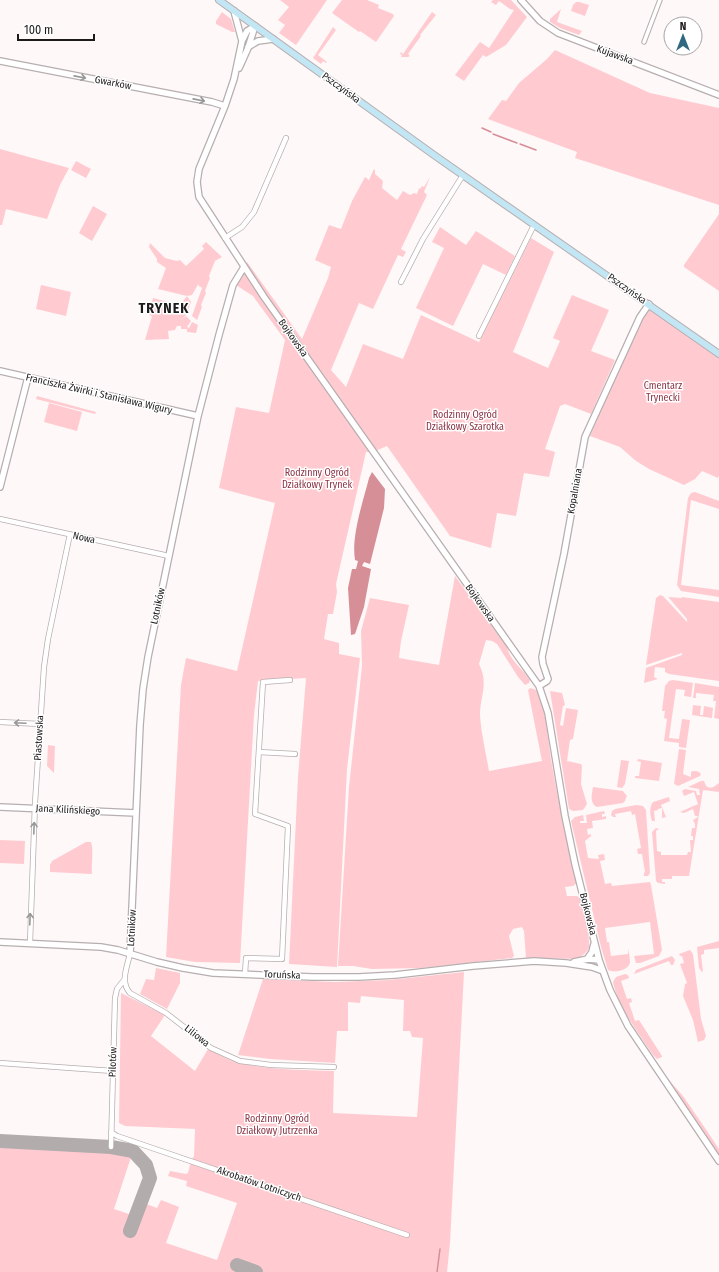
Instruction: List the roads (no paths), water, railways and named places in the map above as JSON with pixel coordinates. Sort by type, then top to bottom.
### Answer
[{"type":"main road","name":"Pszczyńska","points":[[219,0],[463,175],[719,354]]},
{"type":"street","name":"Kujawska","points":[[521,0],[540,21],[558,33],[719,95]]},
{"type":"street","points":[[644,42],[660,0]]},
{"type":"street","points":[[234,11],[242,41]]},
{"type":"street","name":"Bojkowska","points":[[234,79],[242,41],[247,31],[255,26]]},
{"type":"street","name":"Bojkowska","points":[[255,26],[248,48],[234,79],[225,106],[199,169],[197,182],[199,197],[280,321],[539,686],[548,713],[565,816],[599,960],[603,971],[615,1002],[628,1026],[719,1161]]},
{"type":"street","points":[[248,48],[258,41],[273,39]]},
{"type":"street","name":"Gwarków","points":[[0,61],[212,102],[225,106]]},
{"type":"street","points":[[225,238],[242,227],[254,212],[286,138]]},
{"type":"street","points":[[401,282],[423,239],[463,175]]},
{"type":"street","points":[[479,336],[534,225]]},
{"type":"street","name":"Lotników","points":[[130,954],[143,689],[153,630],[198,416],[233,285],[244,267]]},
{"type":"street","name":"Kopalniana","points":[[539,686],[548,679],[543,664],[543,653],[564,554],[585,437],[640,317],[649,304]]},
{"type":"street","name":"Franciszka Żwirki i Stanisława Wigury","points":[[0,371],[198,416]]},
{"type":"street","points":[[0,488],[28,377]]},
{"type":"street","name":"Nowa","points":[[0,519],[169,556]]},
{"type":"street","name":"Piastowska","points":[[30,943],[35,809],[44,667],[48,638],[70,534]]},
{"type":"street","points":[[245,974],[246,958],[282,959],[288,826],[255,814],[263,682],[290,680]]},
{"type":"street","points":[[0,722],[40,724]]},
{"type":"street","points":[[259,752],[295,754]]},
{"type":"street","name":"Jana Kilińskiego","points":[[0,807],[136,813]]},
{"type":"street","name":"Toruńska","points":[[0,942],[95,946],[118,950],[183,968],[245,974],[313,977],[359,977],[395,975],[534,961],[587,963],[603,971]]},
{"type":"street","points":[[595,942],[587,963],[594,964],[599,960]]},
{"type":"street","points":[[124,980],[130,954]]},
{"type":"street","name":"Liliowa","points":[[124,980],[125,986],[130,993],[166,1013],[211,1048],[240,1061],[271,1065],[334,1067]]},
{"type":"street","name":"Pilotów","points":[[111,1147],[115,998],[117,989],[124,980]]},
{"type":"street","points":[[0,1063],[113,1071]]},
{"type":"street","name":"Akrobatów Lotniczych","points":[[111,1132],[118,1136],[407,1235]]},
{"type":"waterway","points":[[482,128],[491,132]]},
{"type":"waterway","points":[[493,134],[517,143]]},
{"type":"waterway","points":[[520,144],[536,150]]},
{"type":"waterway","points":[[437,1272],[440,1249]]},
{"type":"district","name":"TRYNEK","points":[[164,308]]},
{"type":"park label","name":"Cmentarz Trynecki","points":[[663,392]]},
{"type":"park label","name":"Rodzinny Ogród Działkowy Szarotka","points":[[465,420]]},
{"type":"park label","name":"Rodzinny Ogród Działkowy Trynek","points":[[317,478]]},
{"type":"park label","name":"Rodzinny Ogród Działkowy Jutrzenka","points":[[277,1124]]}]
